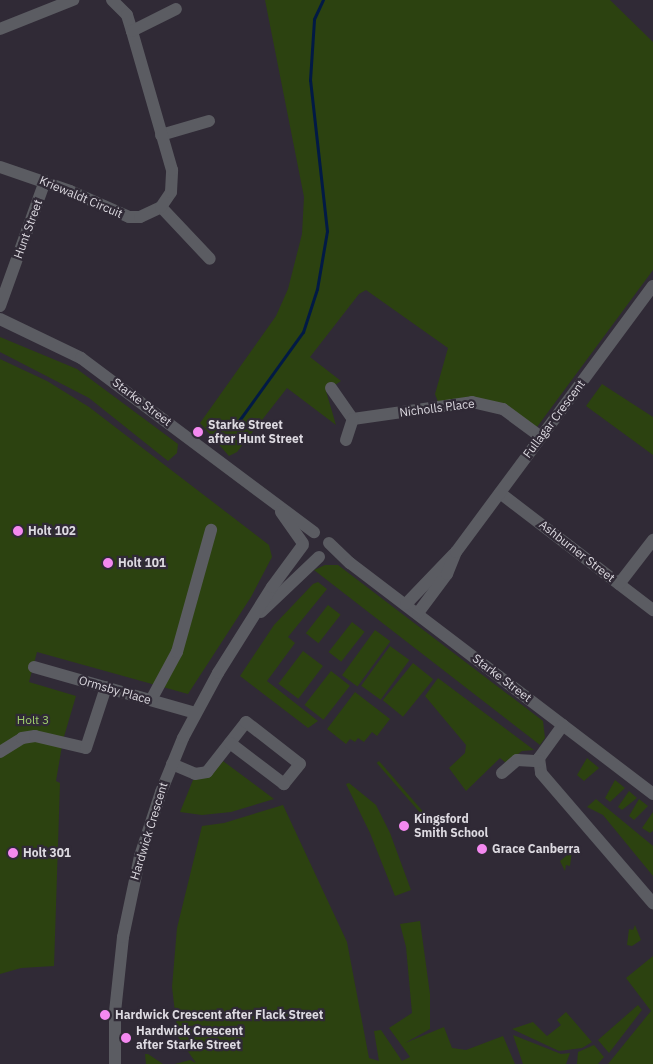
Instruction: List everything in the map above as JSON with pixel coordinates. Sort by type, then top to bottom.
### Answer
[{"type":"street","points":[[0,29],[49,4],[73,0]]},
{"type":"street","points":[[112,0],[127,15],[162,135],[173,181],[169,198],[161,207],[210,259]]},
{"type":"street","points":[[132,31],[176,10]]},
{"type":"street","points":[[162,135],[209,122]]},
{"type":"street","name":"Kriewaldt Circuit","points":[[0,167],[45,181],[129,217],[140,217],[161,207]]},
{"type":"street","name":"Hunt Street","points":[[0,306],[45,181]]},
{"type":"street","name":"Fullagar Crescent","points":[[406,604],[439,566],[456,552],[653,286]]},
{"type":"street","name":"Starke Street","points":[[0,319],[81,358],[314,532]]},
{"type":"street","points":[[330,388],[353,420],[346,440]]},
{"type":"street","name":"Nicholls Place","points":[[353,420],[472,402],[503,409],[541,437]]},
{"type":"street","name":"Ashburner Street","points":[[500,493],[653,610]]},
{"type":"street","name":"Starke Street","points":[[273,502],[303,544]]},
{"type":"street","points":[[151,700],[177,652],[211,530]]},
{"type":"street","points":[[314,532],[325,535],[324,552],[308,555],[303,544],[308,534],[314,532]]},
{"type":"street","points":[[619,584],[653,540]]},
{"type":"street","name":"Hardwick Crescent","points":[[115,1064],[117,981],[130,895],[151,820],[172,764],[196,713],[272,586],[303,544]]},
{"type":"street","name":"Starke Street","points":[[324,552],[350,563],[406,604],[653,794]]},
{"type":"street","name":"Hardwick Crescent","points":[[253,620],[324,552]]},
{"type":"street","name":"Fullagar Crescent","points":[[418,613],[447,574],[456,552]]},
{"type":"street","name":"Ormsby Place","points":[[34,667],[196,713]]},
{"type":"street","points":[[0,752],[22,738],[35,736],[86,748],[106,687]]},
{"type":"street","points":[[172,764],[195,774],[207,772],[246,722],[300,764],[284,784],[230,743]]},
{"type":"street","points":[[563,724],[539,760],[541,773],[653,902]]},
{"type":"street","points":[[502,773],[517,760],[539,760]]},
{"type":"green space","points":[[265,0],[610,0],[653,42],[653,270],[534,431],[503,409],[440,407],[435,394],[448,348],[366,290],[359,294],[310,357],[341,381],[326,391],[336,425],[287,388],[237,452],[229,456],[200,423],[276,316],[288,289],[302,234],[304,197]]},
{"type":"green space","points":[[0,337],[77,369],[178,444],[177,453],[168,461],[89,398],[0,352]]},
{"type":"green space","name":"Holt 3","points":[[0,359],[47,381],[89,407],[269,545],[272,557],[251,597],[188,694],[37,652],[29,682],[76,696],[63,740],[56,781],[60,783],[54,966],[21,968],[0,974]]},
{"type":"green space","points":[[602,384],[653,417],[653,455],[586,406]]},
{"type":"green space","points":[[325,565],[338,565],[543,721],[545,738],[540,745],[314,570]]},
{"type":"green space","points":[[318,582],[327,589],[288,637],[295,643],[267,681],[318,721],[308,728],[240,676],[274,625],[313,584]]},
{"type":"green space","points":[[328,605],[341,615],[318,643],[306,633]]},
{"type":"green space","points":[[352,622],[365,632],[341,662],[329,652]]},
{"type":"green space","points":[[375,630],[390,641],[357,686],[342,675]]},
{"type":"green space","points":[[390,646],[409,660],[381,700],[361,686]]},
{"type":"green space","points":[[303,651],[323,666],[298,699],[278,684]]},
{"type":"green space","points":[[413,663],[433,679],[403,717],[383,700]]},
{"type":"green space","points":[[331,671],[350,686],[323,720],[305,705]]},
{"type":"green space","points":[[438,678],[534,750],[522,751],[506,763],[500,758],[466,791],[449,768],[465,753],[466,745],[425,696]]},
{"type":"green space","points":[[355,692],[390,719],[377,736],[372,732],[364,742],[358,738],[355,742],[350,739],[346,744],[327,729]]},
{"type":"green space","points":[[587,758],[599,768],[584,781],[577,775]]},
{"type":"green space","points":[[223,761],[274,799],[231,812],[202,815],[180,812],[193,780],[211,776]]},
{"type":"green space","points":[[379,761],[426,815],[424,817],[377,763]]},
{"type":"green space","points":[[615,780],[625,788],[610,802],[605,798]]},
{"type":"green space","points":[[349,783],[376,805],[390,833],[411,890],[395,896],[370,833],[346,784]]},
{"type":"green space","points":[[629,791],[637,798],[622,810],[618,807]]},
{"type":"green space","points":[[596,799],[653,846],[653,876],[603,815],[587,807]]},
{"type":"green space","points":[[639,799],[648,806],[634,820],[629,816]]},
{"type":"green space","points":[[283,805],[347,942],[369,1058],[379,1061],[374,1031],[381,1030],[402,1061],[410,1057],[389,1028],[412,1013],[406,947],[400,924],[420,921],[430,994],[430,1029],[405,1043],[444,1027],[452,1048],[466,1050],[503,1036],[515,1064],[175,1064],[190,1060],[196,1063],[178,1037],[172,987],[177,928],[202,826],[224,823]]},
{"type":"green space","points":[[653,812],[653,831],[650,833],[642,828]]},
{"type":"green space","points":[[572,851],[570,866],[566,865],[565,871],[560,861]]},
{"type":"green space","points":[[635,925],[641,940],[632,946],[627,945],[629,929],[633,930]]},
{"type":"green space","points":[[653,956],[653,1064],[608,1064],[651,1011],[626,978]]},
{"type":"green space","points":[[638,1005],[642,1010],[609,1053],[598,1040]]},
{"type":"green space","points":[[566,1012],[592,1042],[582,1048],[559,1051],[512,1029],[533,1022],[547,1036],[561,1025],[557,1020]]},
{"type":"green space","points":[[513,1035],[561,1054],[570,1053],[566,1064],[523,1064]]},
{"type":"green space","points":[[594,1045],[604,1057],[598,1064],[577,1064],[578,1052]]},
{"type":"green space","points":[[145,1054],[148,1054],[163,1064],[146,1064]]},
{"type":"waterway","points":[[238,422],[303,332],[317,289],[327,231],[310,80],[314,19],[323,0]]},
{"type":"place","name":"Starke Street after Hunt Street","points":[[198,432]]},
{"type":"place","name":"Holt 102","points":[[18,531]]},
{"type":"place","name":"Holt 101","points":[[108,563]]},
{"type":"place","name":"Kingsford Smith School","points":[[404,826]]},
{"type":"place","name":"Grace Canberra","points":[[482,849]]},
{"type":"place","name":"Holt 301","points":[[13,853]]},
{"type":"place","name":"Hardwick Crescent after Flack Street","points":[[105,1015]]},
{"type":"place","name":"Hardwick Crescent after Starke Street","points":[[126,1038]]}]
